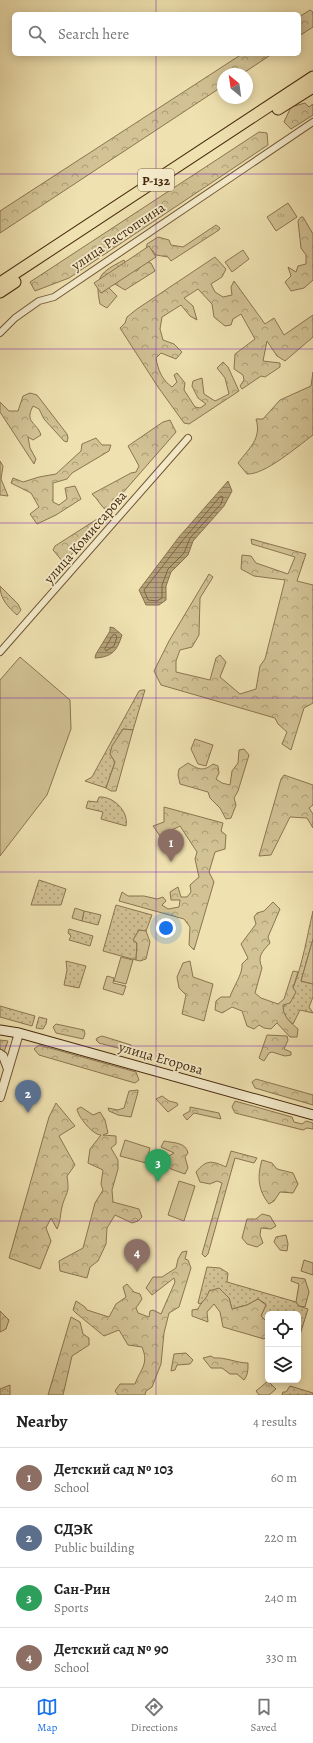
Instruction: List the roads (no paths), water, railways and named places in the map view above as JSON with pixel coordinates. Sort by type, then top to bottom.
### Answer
[{"type":"highway","name":"улица Растопчина","points":[[0,282],[313,77]]},
{"type":"highway","name":"улица Растопчина","points":[[0,292],[313,87]]},
{"type":"main road","name":"улица Егорова","points":[[0,1030],[19,1033],[313,1115]]},
{"type":"street","name":"улица Растопчина","points":[[0,333],[14,318],[35,304],[54,297],[313,122]]},
{"type":"street","name":"улица Комиссарова","points":[[0,652],[188,438]]},
{"type":"street","points":[[0,1097],[19,1033]]},
{"type":"street","points":[[0,1054],[3,1056],[8,1069]]},
{"type":"water","points":[[228,481],[232,491],[224,506],[193,541],[188,555],[171,572],[166,586],[166,600],[159,605],[146,605],[139,590],[179,537]]},
{"type":"water","points":[[110,627],[114,628],[122,635],[118,645],[110,655],[95,658],[110,631]]},
{"type":"place","name":"Детский сад № 103","points":[[171,862]]},
{"type":"place","name":"СДЭК","points":[[28,1113]]},
{"type":"place","name":"Сан-Рин","points":[[158,1182]]},
{"type":"place","name":"Детский сад № 90","points":[[137,1272]]}]
